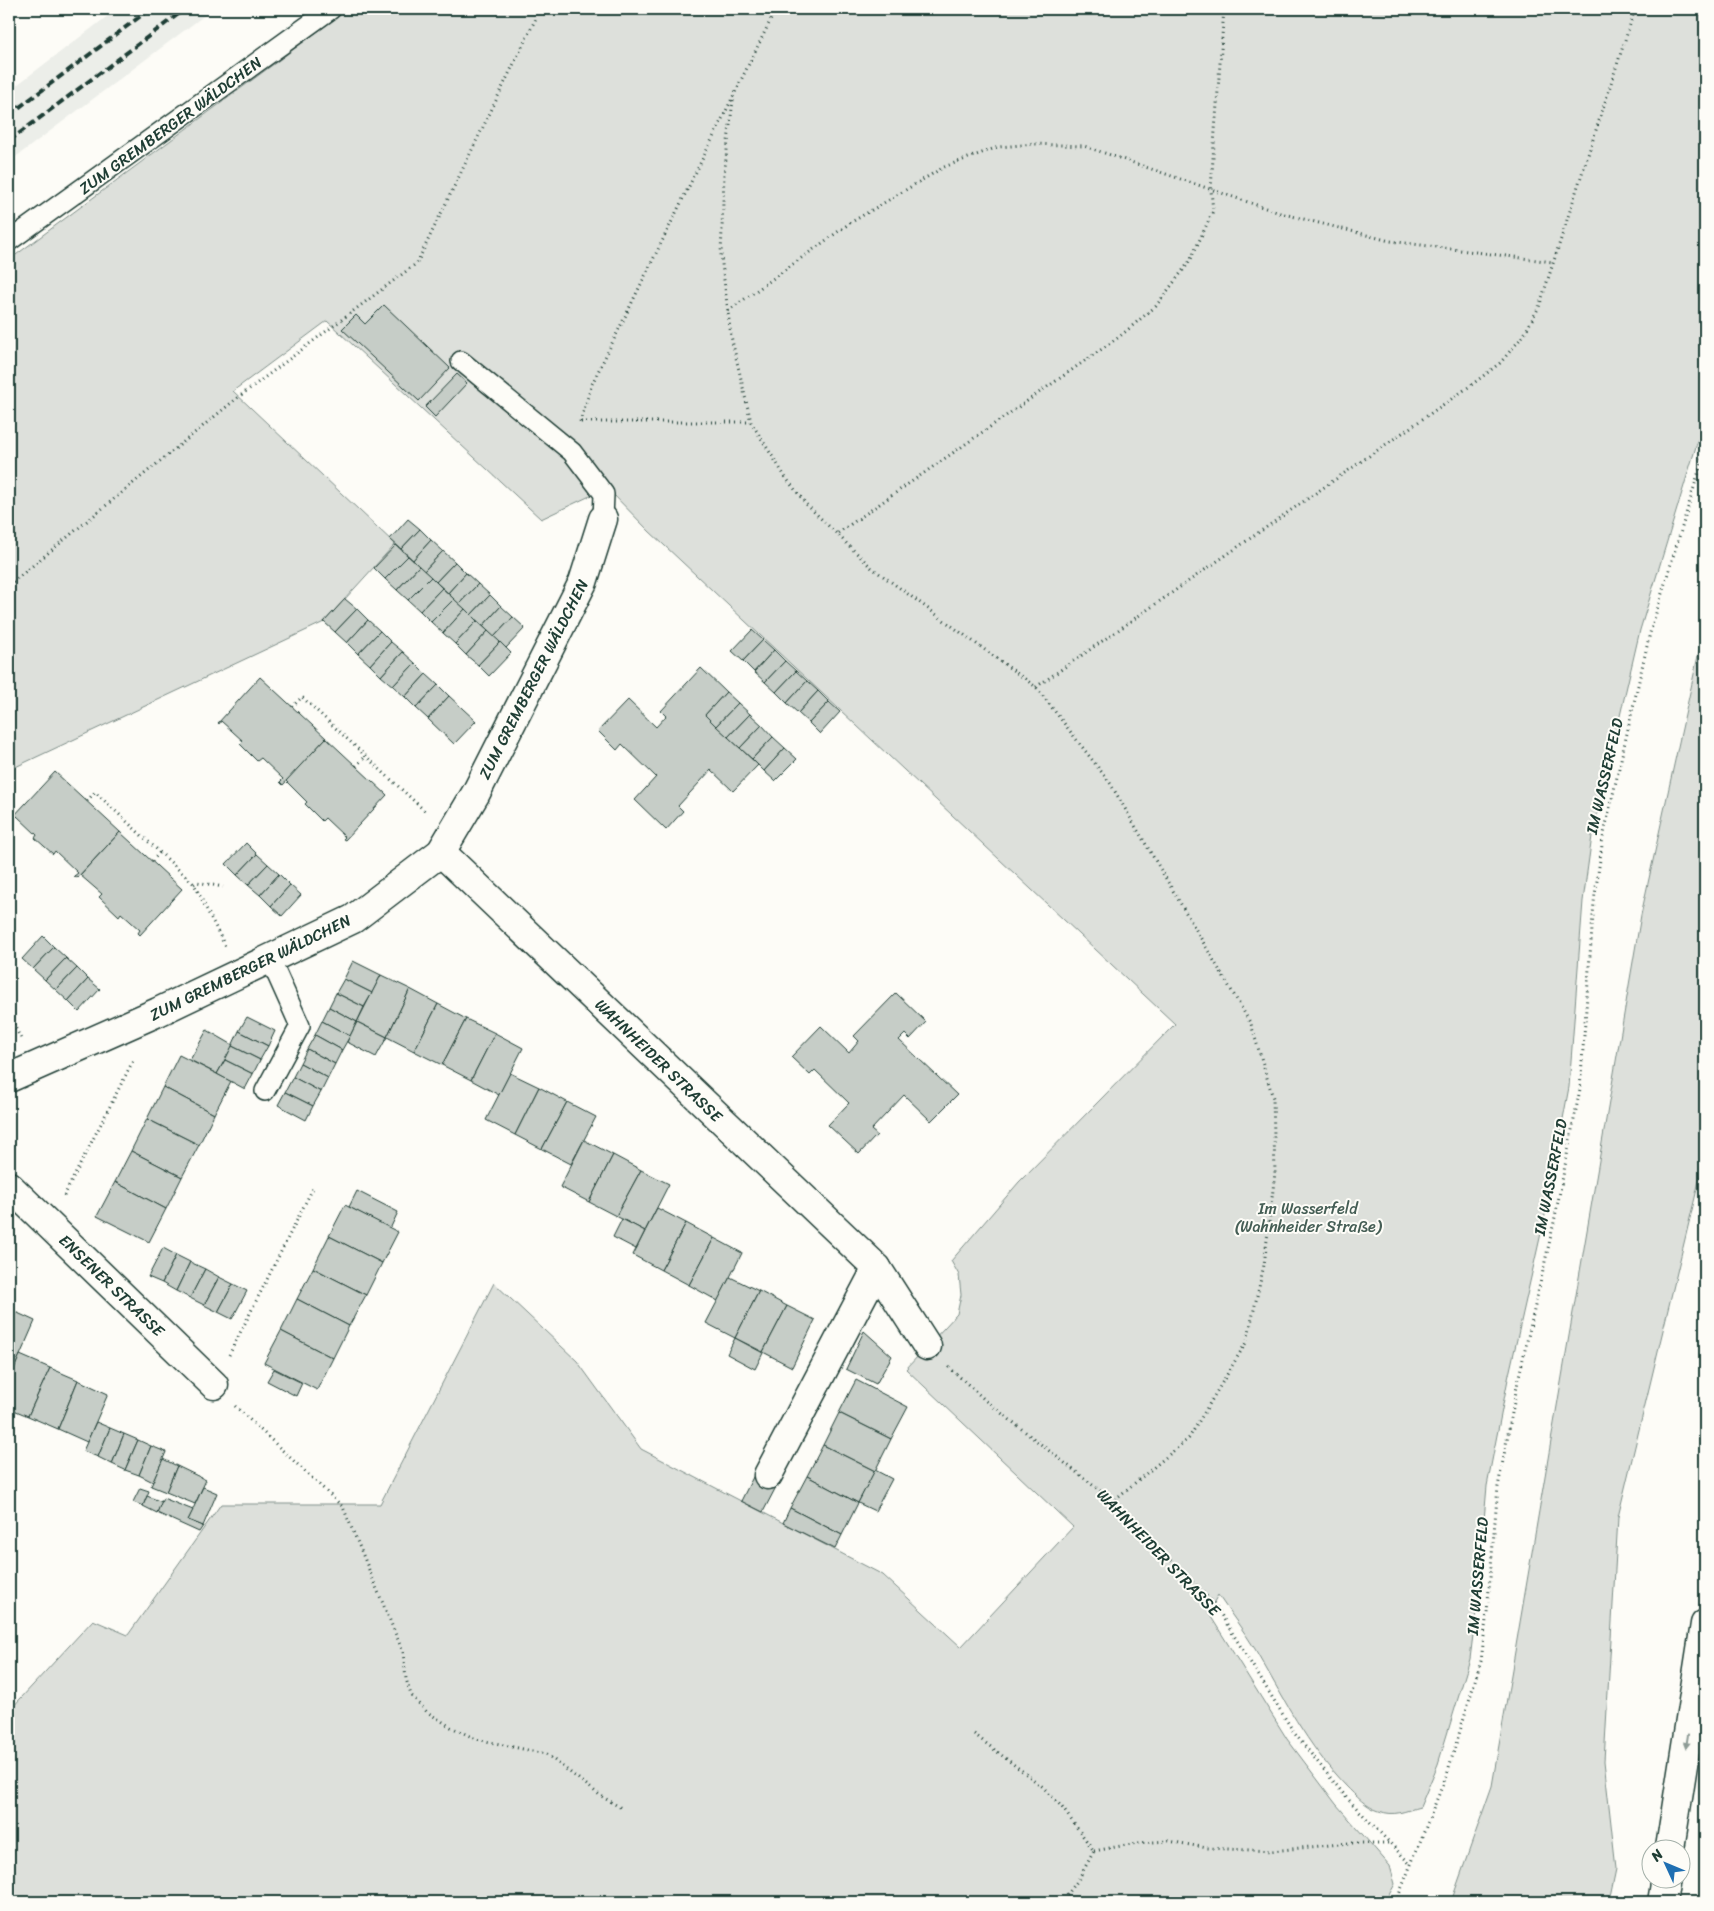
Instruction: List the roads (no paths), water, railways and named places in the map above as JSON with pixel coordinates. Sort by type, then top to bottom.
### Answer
[{"type":"main road","name":"ZUM GREMBERGER WÄLDCHEN","points":[[9,1078],[158,1012],[353,919],[446,843],[476,794],[583,582],[603,519]]},
{"type":"main road","name":"WAHNHEIDER STRASSE","points":[[446,843],[877,1268],[927,1346]]},
{"type":"main road","name":"ENSENER STRASSE","points":[[9,1186],[214,1386]]},
{"type":"main road","points":[[768,1475],[877,1268]]},
{"type":"main road","points":[[1672,1838],[1705,1624]]},
{"type":"main road","points":[[1662,1902],[1664,1888]]},
{"type":"lane","name":"ZUM GREMBERGER WÄLDCHEN","points":[[9,241],[331,9]]},
{"type":"lane","points":[[461,361],[572,452],[604,494],[603,519]]},
{"type":"lane","points":[[265,1091],[300,1026],[270,959]]},
{"type":"railway","points":[[9,115],[150,9]]},
{"type":"railway","points":[[9,141],[185,9]]},
{"type":"park label","name":"Im Wasserfeld (Wahnheider Straße)","points":[[1308,1217]]}]
